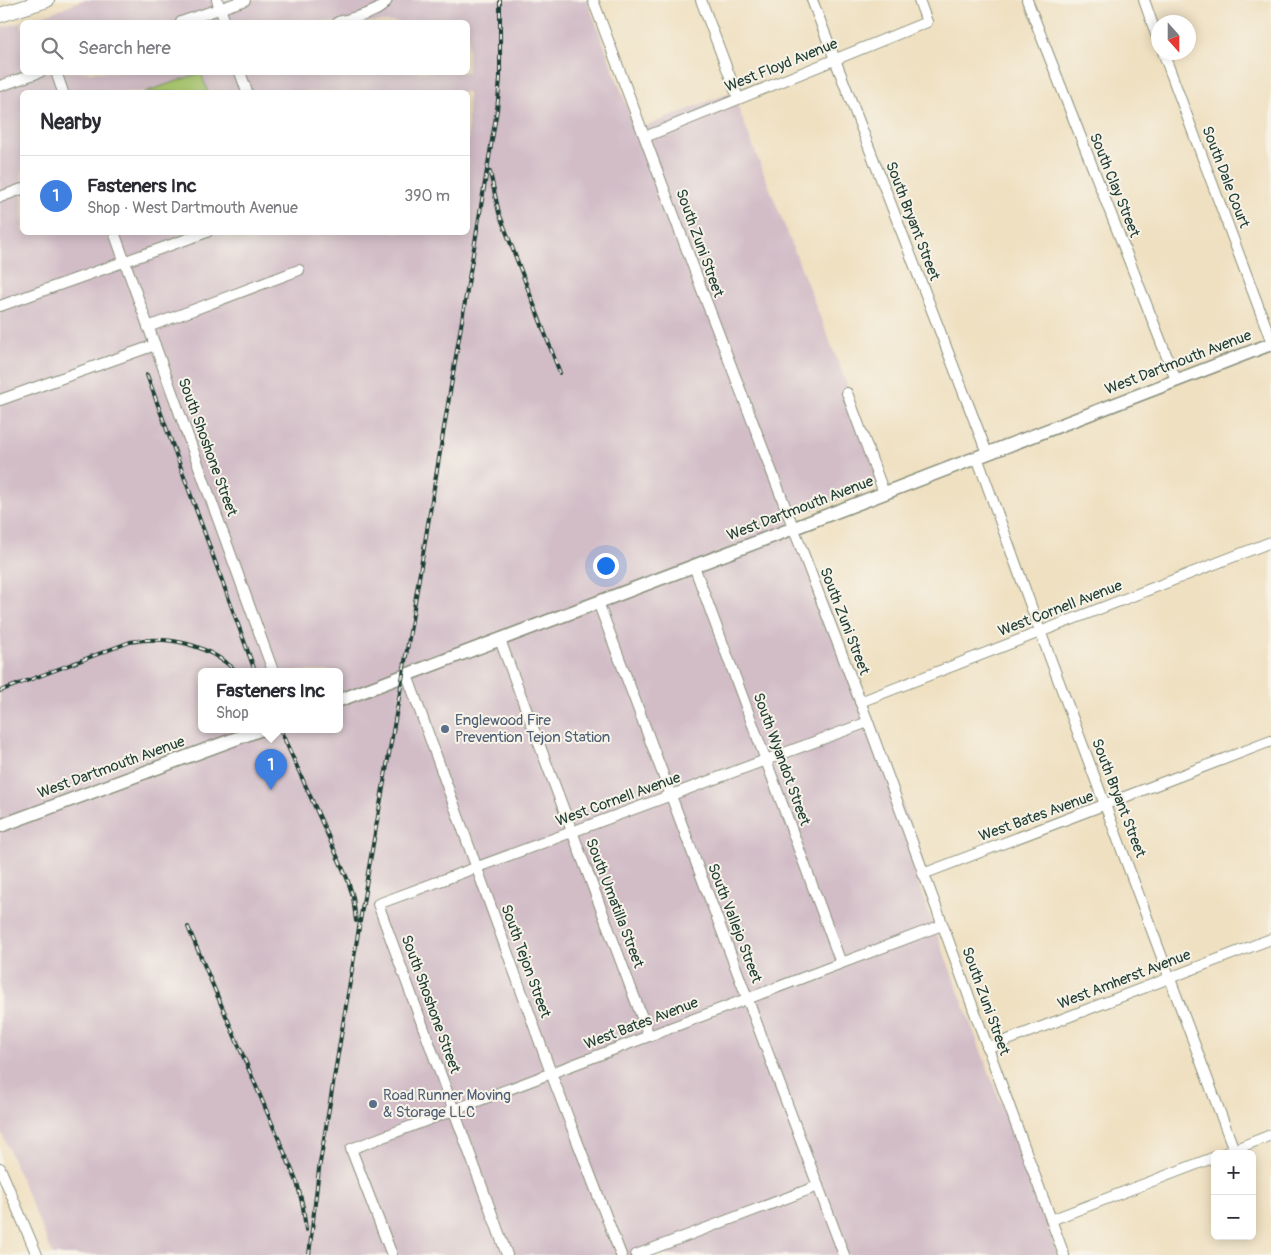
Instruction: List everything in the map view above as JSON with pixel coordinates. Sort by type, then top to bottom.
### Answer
[{"type":"highway","points":[[0,15],[47,0]]},
{"type":"main road","name":"West Dartmouth Avenue","points":[[343,699],[794,528],[1271,342]]},
{"type":"main road","name":"West Dartmouth Avenue","points":[[0,826],[251,733]]},
{"type":"street","points":[[185,20],[218,4],[245,0]]},
{"type":"street","points":[[344,20],[377,10],[386,4],[387,0]]},
{"type":"street","name":"South Zuni Street","points":[[593,0],[708,307],[868,722],[1064,1255]]},
{"type":"street","points":[[701,0],[738,98]]},
{"type":"street","name":"South Bryant Street","points":[[812,0],[982,455],[1040,631],[1234,1150]]},
{"type":"street","name":"West Floyd Avenue","points":[[645,137],[927,22],[919,0]]},
{"type":"street","name":"South Clay Street","points":[[1027,0],[1176,380]]},
{"type":"street","points":[[1144,0],[1151,20]]},
{"type":"street","points":[[218,4],[224,20]]},
{"type":"street","name":"South Dale Court","points":[[1166,60],[1271,342]]},
{"type":"street","points":[[0,86],[31,75]]},
{"type":"street","points":[[57,75],[62,90]]},
{"type":"street","points":[[241,75],[246,90]]},
{"type":"street","points":[[0,197],[20,190]]},
{"type":"street","name":"South Shoshone Street","points":[[115,235],[272,668]]},
{"type":"street","points":[[0,306],[199,235]]},
{"type":"street","points":[[148,327],[299,270]]},
{"type":"street","points":[[0,400],[155,345]]},
{"type":"street","points":[[847,393],[884,493]]},
{"type":"street","name":"West Cornell Avenue","points":[[860,702],[1271,542]]},
{"type":"street","name":"South Wyandot Street","points":[[694,566],[841,963]]},
{"type":"street","name":"South Vallejo Street","points":[[598,602],[844,1255]]},
{"type":"street","name":"South Umatilla Street","points":[[500,640],[648,1036]]},
{"type":"street","name":"South Tejon Street","points":[[407,675],[551,1073],[621,1255]]},
{"type":"street","name":"West Cornell Avenue","points":[[378,904],[868,722]]},
{"type":"street","name":"West Bates Avenue","points":[[923,874],[1271,741]]},
{"type":"street","name":"South Shoshone Street","points":[[378,904],[507,1255]]},
{"type":"street","name":"West Bates Avenue","points":[[392,1255],[351,1149],[942,925]]},
{"type":"street","name":"West Amherst Avenue","points":[[987,1048],[1271,939]]},
{"type":"street","points":[[1234,1150],[1271,1135]]},
{"type":"street","points":[[1051,1220],[1211,1159]]},
{"type":"street","points":[[0,1168],[37,1255]]},
{"type":"street","points":[[636,1255],[818,1186]]},
{"type":"shaded area","points":[[83,0],[587,0],[636,130],[732,92],[885,482],[796,516],[924,862],[912,868],[1058,1255],[53,1255],[0,1129],[0,28],[20,22],[20,75],[470,75],[470,20],[29,20]]},
{"type":"green space","points":[[195,75],[202,75],[207,90],[151,90]]},
{"type":"railway","points":[[309,1255],[319,1169],[497,110],[500,79],[500,0]]},
{"type":"railway","points":[[490,172],[499,213],[560,373]]},
{"type":"railway","points":[[147,375],[254,668]]},
{"type":"railway","points":[[0,691],[130,642],[145,640],[173,641],[200,648],[213,654],[232,668]]},
{"type":"railway","points":[[282,733],[347,878],[353,897],[356,921]]},
{"type":"railway","points":[[188,927],[297,1182],[306,1230]]},
{"type":"place","name":"Englewood Fire Prevention Tejon Station","points":[[445,729]]},
{"type":"place","name":"Fasteners Inc","points":[[271,790]]},
{"type":"place","name":"Road Runner Moving & Storage LLC","points":[[373,1104]]}]
